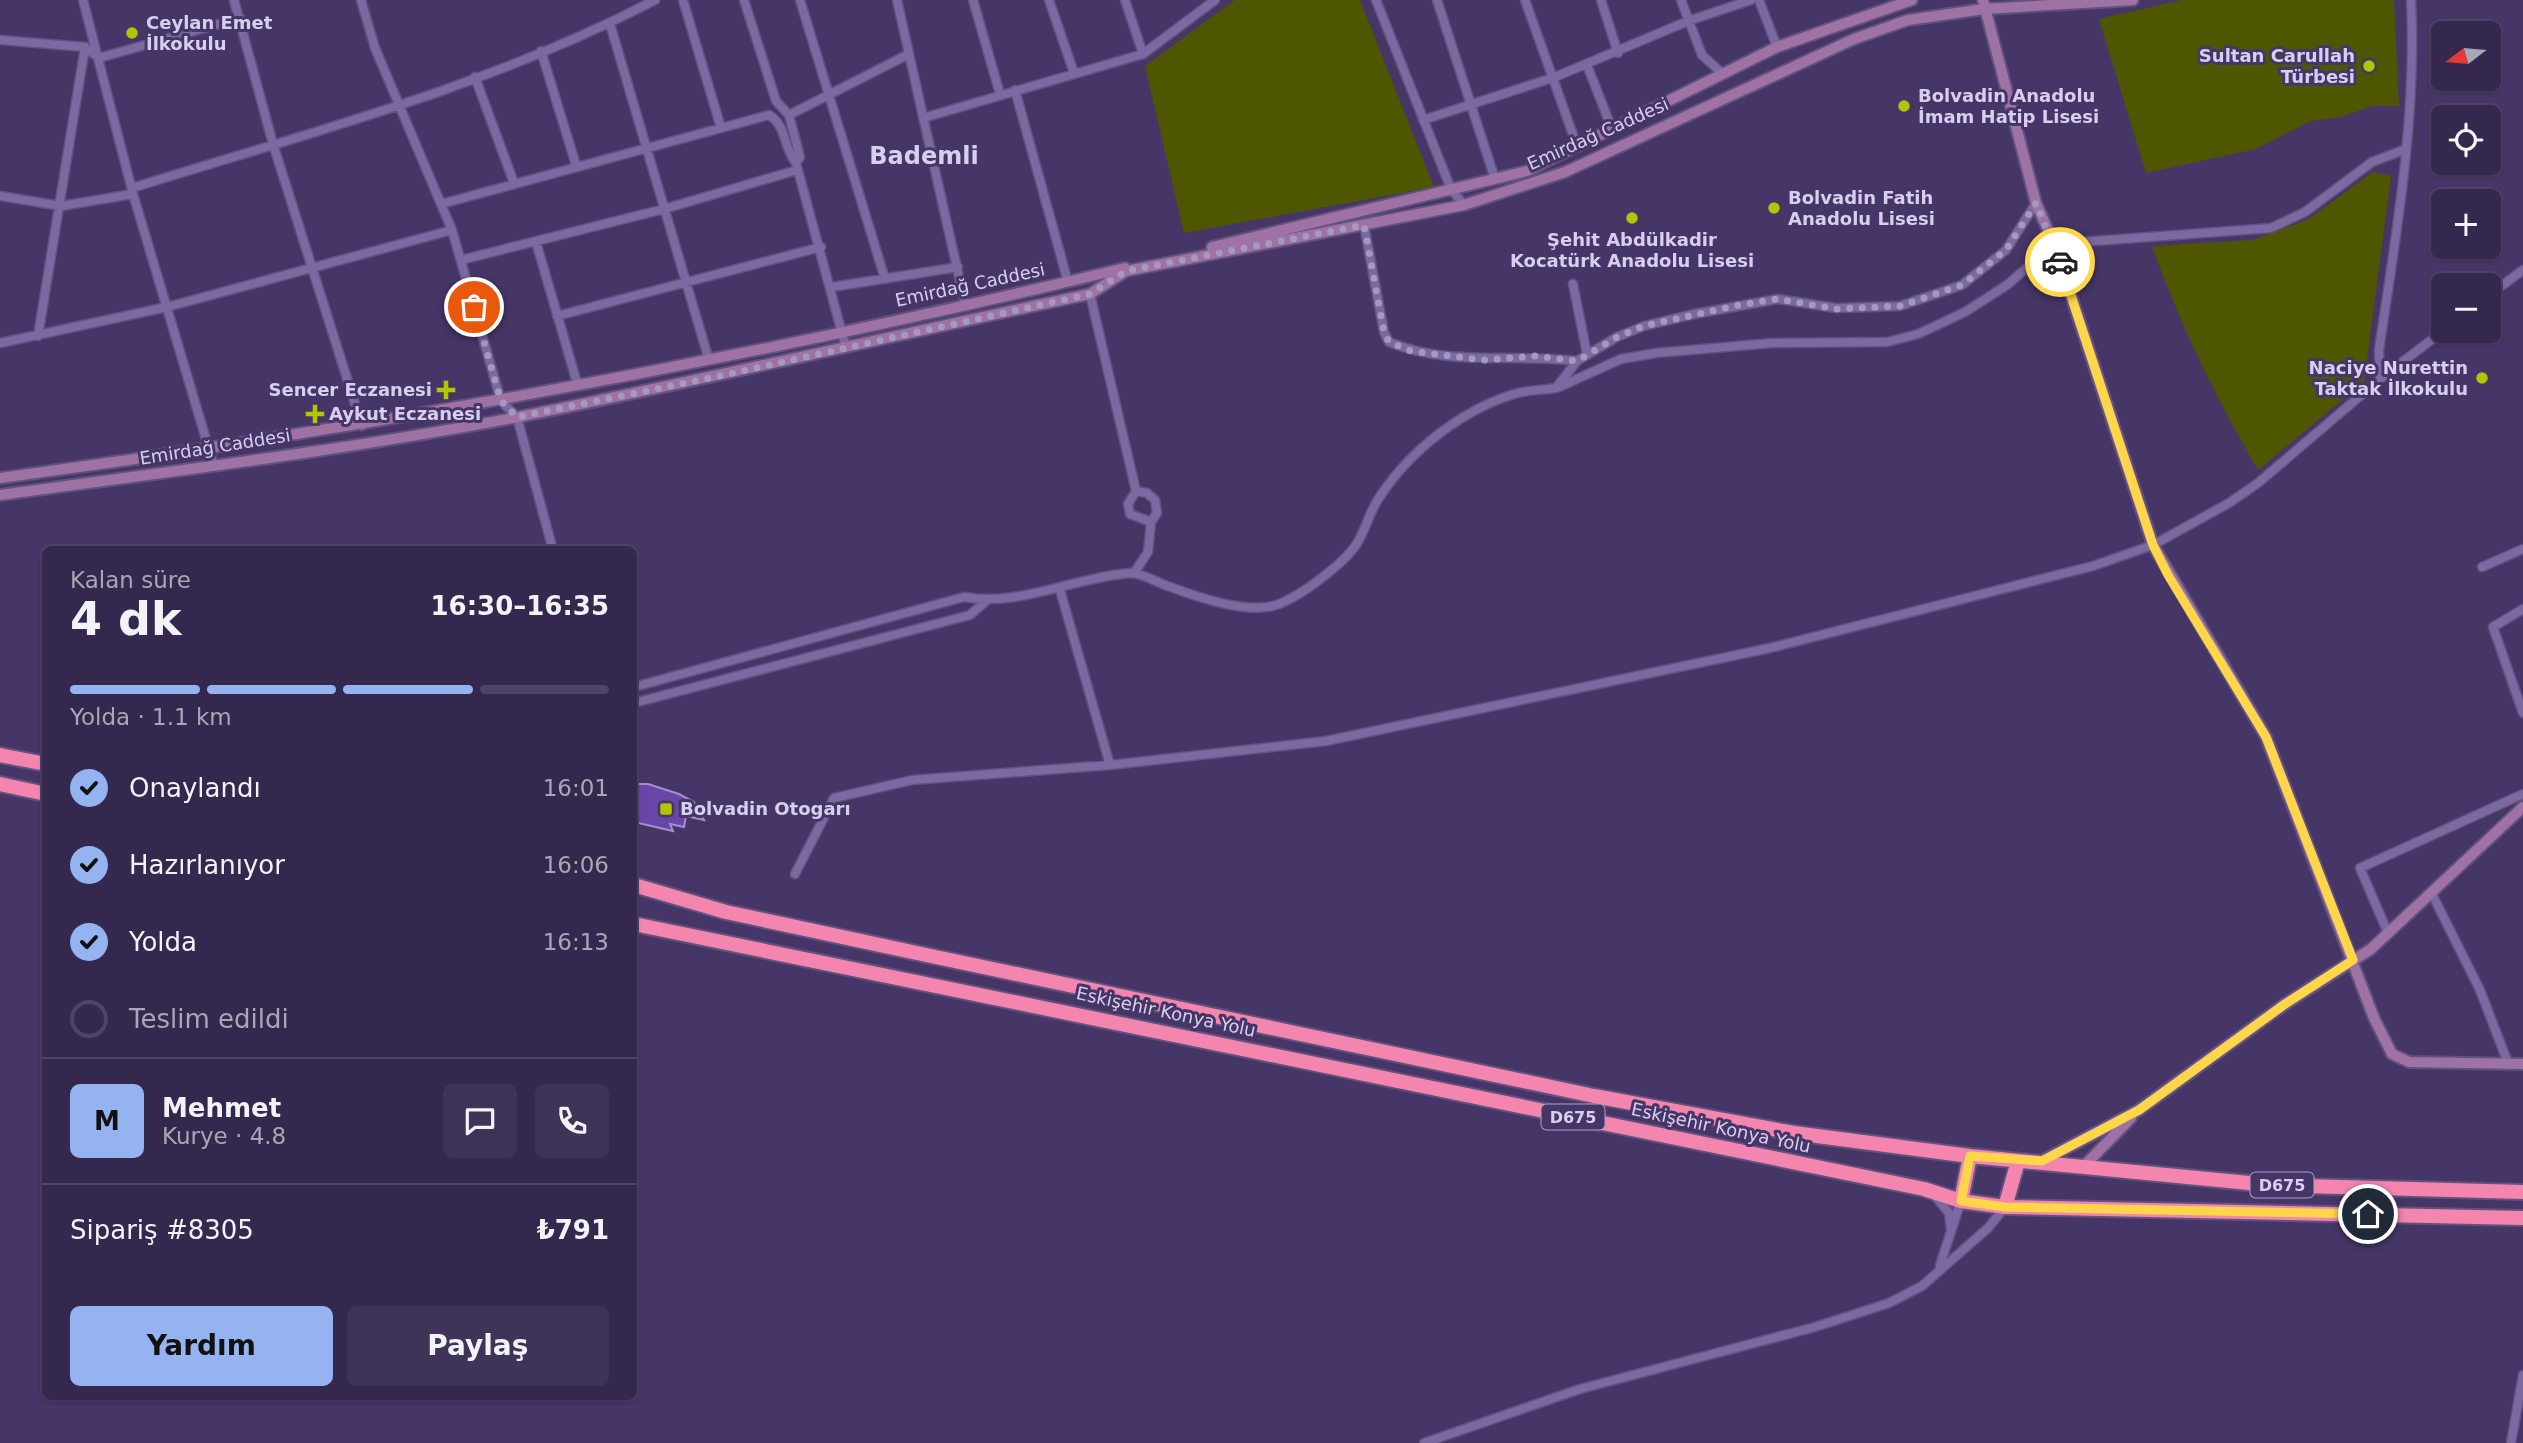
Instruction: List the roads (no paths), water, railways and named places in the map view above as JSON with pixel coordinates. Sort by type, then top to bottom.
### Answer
[{"type":"highway","points":[[0,755],[42,763]]},
{"type":"highway","points":[[0,784],[42,793]]},
{"type":"highway","name":"D675","points":[[637,886],[726,912],[1594,1096],[1794,1133],[1970,1156],[2270,1185],[2523,1192]]},
{"type":"highway","name":"Eskişehir Konya Yolu","points":[[637,925],[1924,1189],[1961,1201],[2005,1207],[2523,1218]]},
{"type":"highway","points":[[1961,1201],[1970,1156]]},
{"type":"highway","points":[[2005,1207],[2018,1161]]},
{"type":"main road","name":"Emirdağ Caddesi","points":[[0,478],[362,426],[709,360],[1068,282],[1527,171],[1777,47],[1912,0]]},
{"type":"main road","name":"Emirdağ Caddesi","points":[[0,495],[214,466],[517,417],[1090,294],[1126,271],[1464,205],[1565,172],[1854,39],[1908,20],[1984,5],[2133,0]]},
{"type":"main road","points":[[1984,5],[2036,203],[2054,244],[2153,545],[2168,575],[2266,737],[2374,1018],[2392,1054],[2409,1062],[2523,1064]]},
{"type":"main road","points":[[2042,1161],[2137,1111],[2285,1004],[2353,960],[2388,933],[2523,807]]},
{"type":"main road","points":[[2084,1166],[2137,1111]]},
{"type":"street","points":[[83,0],[132,191],[214,466]]},
{"type":"street","points":[[234,0],[273,144],[362,426]]},
{"type":"street","points":[[361,0],[375,48],[452,230],[501,401],[517,417],[552,546]]},
{"type":"street","points":[[0,196],[61,206],[132,191],[399,106],[610,24],[655,0]]},
{"type":"street","points":[[683,0],[721,128]]},
{"type":"street","points":[[744,0],[776,101],[789,115],[800,157],[796,167]]},
{"type":"street","points":[[800,0],[885,279]]},
{"type":"street","points":[[897,0],[965,304]]},
{"type":"street","points":[[973,0],[1000,94]]},
{"type":"street","points":[[1049,0],[1074,73]]},
{"type":"street","points":[[1125,0],[1143,54]]},
{"type":"street","points":[[923,118],[1143,54],[1203,4],[1215,0]]},
{"type":"street","points":[[1376,0],[1451,189],[1464,205]]},
{"type":"street","points":[[1437,0],[1495,179]]},
{"type":"street","points":[[1525,0],[1555,77],[1577,146]]},
{"type":"street","points":[[1601,0],[1618,53]]},
{"type":"street","points":[[1681,0],[1702,55],[1723,74]]},
{"type":"street","points":[[1423,120],[1555,77],[1618,53],[1688,21],[1751,0]]},
{"type":"street","points":[[1759,0],[1777,47]]},
{"type":"street","points":[[2380,379],[2379,350],[2406,149],[2413,43],[2411,0]]},
{"type":"street","points":[[99,58],[240,18]]},
{"type":"street","points":[[610,24],[709,360]]},
{"type":"street","points":[[0,40],[85,47],[99,58]]},
{"type":"street","points":[[38,336],[85,47]]},
{"type":"street","points":[[541,51],[576,165]]},
{"type":"street","points":[[789,115],[909,54]]},
{"type":"street","points":[[1587,65],[1612,129]]},
{"type":"street","points":[[475,77],[514,183]]},
{"type":"street","points":[[1015,90],[1068,282]]},
{"type":"street","points":[[441,204],[576,165],[769,115],[779,121],[796,167],[821,247],[846,348]]},
{"type":"street","points":[[637,686],[964,597],[986,601],[1060,590],[1134,573],[1206,601],[1242,606],[1277,605],[1304,590],[1346,556],[1360,540],[1382,493],[1428,443],[1464,417],[1515,394],[1556,388],[1621,359],[1656,353],[1772,343],[1887,342],[1917,334],[1965,312],[2007,285],[2054,244],[2271,228],[2305,212],[2372,162],[2406,149]]},
{"type":"street","points":[[461,260],[664,209],[796,167]]},
{"type":"street","points":[[1556,388],[1577,361],[1644,326],[1777,299],[1836,309],[1900,306],[1962,285],[2006,250],[2036,203]]},
{"type":"street","points":[[1364,225],[1384,332],[1389,342],[1411,351],[1483,360],[1536,356],[1577,361]]},
{"type":"street","points":[[0,343],[167,307],[313,270],[452,230]]},
{"type":"street","points":[[536,242],[578,386]]},
{"type":"street","points":[[557,316],[821,247]]},
{"type":"street","points":[[832,287],[958,267]]},
{"type":"street","points":[[2501,286],[2523,270]]},
{"type":"street","points":[[1573,284],[1587,354]]},
{"type":"street","points":[[1090,294],[1136,491],[1128,504],[1130,514],[1151,522]]},
{"type":"street","points":[[795,874],[834,797],[912,780],[1110,765],[1326,741],[1475,712],[1770,648],[2093,566],[2153,545],[2229,503],[2258,483],[2380,379],[2431,340]]},
{"type":"street","points":[[1134,573],[1148,552],[1151,522],[1157,513],[1155,500],[1147,493],[1136,491]]},
{"type":"street","points":[[2482,567],[2523,550]]},
{"type":"street","points":[[1060,590],[1110,765]]},
{"type":"street","points":[[637,702],[970,615],[986,601]]},
{"type":"street","points":[[2523,610],[2493,627],[2523,712]]},
{"type":"street","points":[[2388,933],[2360,868],[2523,794]]},
{"type":"street","points":[[2431,892],[2480,990],[2508,1063]]},
{"type":"street","points":[[1924,1189],[1942,1200],[1949,1213],[1952,1234]]},
{"type":"street","points":[[1939,1268],[1961,1201]]},
{"type":"street","points":[[1424,1443],[1580,1389],[1815,1327],[1877,1307],[1922,1286],[1939,1268],[1988,1228],[2005,1207]]},
{"type":"street","points":[[2511,1443],[2523,1374]]},
{"type":"place","name":"Ceylan Emet İlkokulu","points":[[132,33]]},
{"type":"place","name":"Sultan Carullah Türbesi","points":[[2369,66]]},
{"type":"place","name":"Bolvadin Anadolu İmam Hatip Lisesi","points":[[1904,106]]},
{"type":"place","name":"Bolvadin Fatih Anadolu Lisesi","points":[[1774,208]]},
{"type":"place","name":"Şehit Abdülkadir Kocatürk Anadolu Lisesi","points":[[1632,218]]},
{"type":"place","name":"Naciye Nurettin Taktak İlkokulu","points":[[2482,378]]},
{"type":"place","name":"Sencer Eczanesi","points":[[446,390]]},
{"type":"place","name":"Aykut Eczanesi","points":[[315,414]]},
{"type":"place","name":"Bolvadin Otogarı","points":[[666,809]]},
{"type":"district","name":"Bademli","points":[[924,156]]}]
